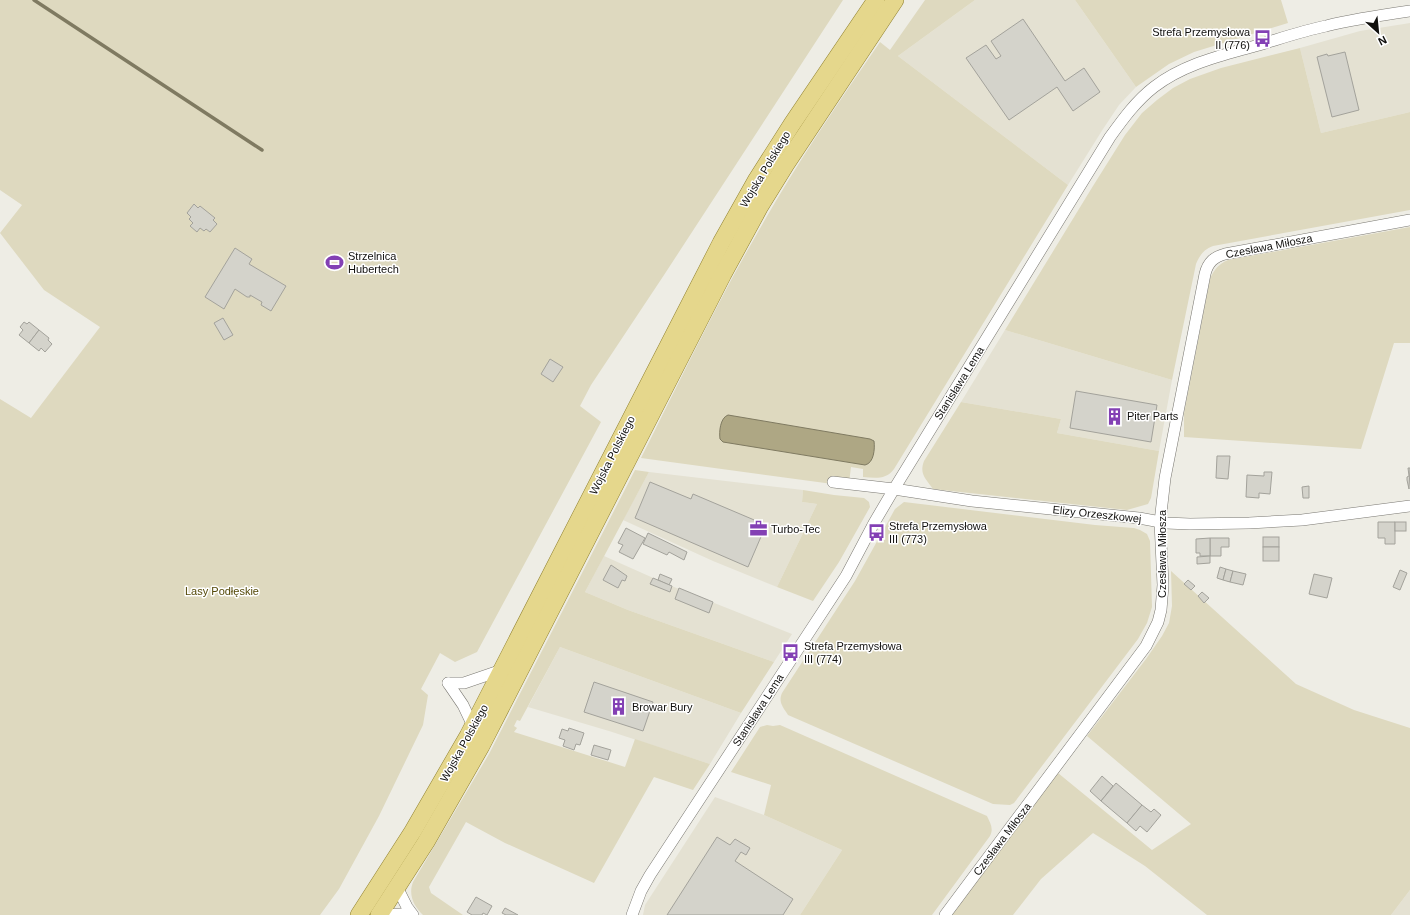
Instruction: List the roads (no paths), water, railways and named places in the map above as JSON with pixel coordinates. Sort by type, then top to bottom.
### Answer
[{"type":"main road","name":"Wojska Polskiego","points":[[359,915],[413,831],[473,726],[721,243],[757,179],[792,124],[876,0]]},
{"type":"main road","name":"Wojska Polskiego","points":[[379,915],[446,808],[481,746],[723,274],[760,206],[807,131],[896,0]]},
{"type":"street","name":"Stanisława Lema","points":[[632,915],[638,897],[648,879],[846,576],[874,522],[894,489],[1123,119],[1142,98],[1166,79],[1180,71],[1204,61],[1324,26],[1362,18],[1410,11]]},
{"type":"street","name":"Czesława Miłosza","points":[[945,915],[1141,652],[1158,622],[1163,598],[1160,522],[1167,463],[1206,268],[1212,260],[1225,254],[1410,220]]},
{"type":"street","name":"Elizy Orzeszkowej","points":[[833,482],[894,489],[954,499],[1190,524],[1302,520],[1410,506]]},
{"type":"street","points":[[473,726],[459,697],[448,683],[464,683],[502,670]]},
{"type":"street","points":[[397,887],[407,907],[413,915]]},
{"type":"street","points":[[383,915],[408,915]]},
{"type":"waterway","points":[[34,0],[262,150]]},
{"type":"place","name":"Strefa Przemysłowa II (776)","points":[[1263,38]]},
{"type":"place","name":"Strzelnica Hubertech","points":[[335,262]]},
{"type":"place","name":"Piter Parts","points":[[1114,416]]},
{"type":"place","name":"Turbo-Tec","points":[[758,529]]},
{"type":"place","name":"Strefa Przemysłowa III (773)","points":[[876,532]]},
{"type":"place","name":"Strefa Przemysłowa III (774)","points":[[791,652]]},
{"type":"place","name":"Browar Bury","points":[[619,707]]},
{"type":"park label","name":"Lasy Podłęskie","points":[[222,591]]}]
